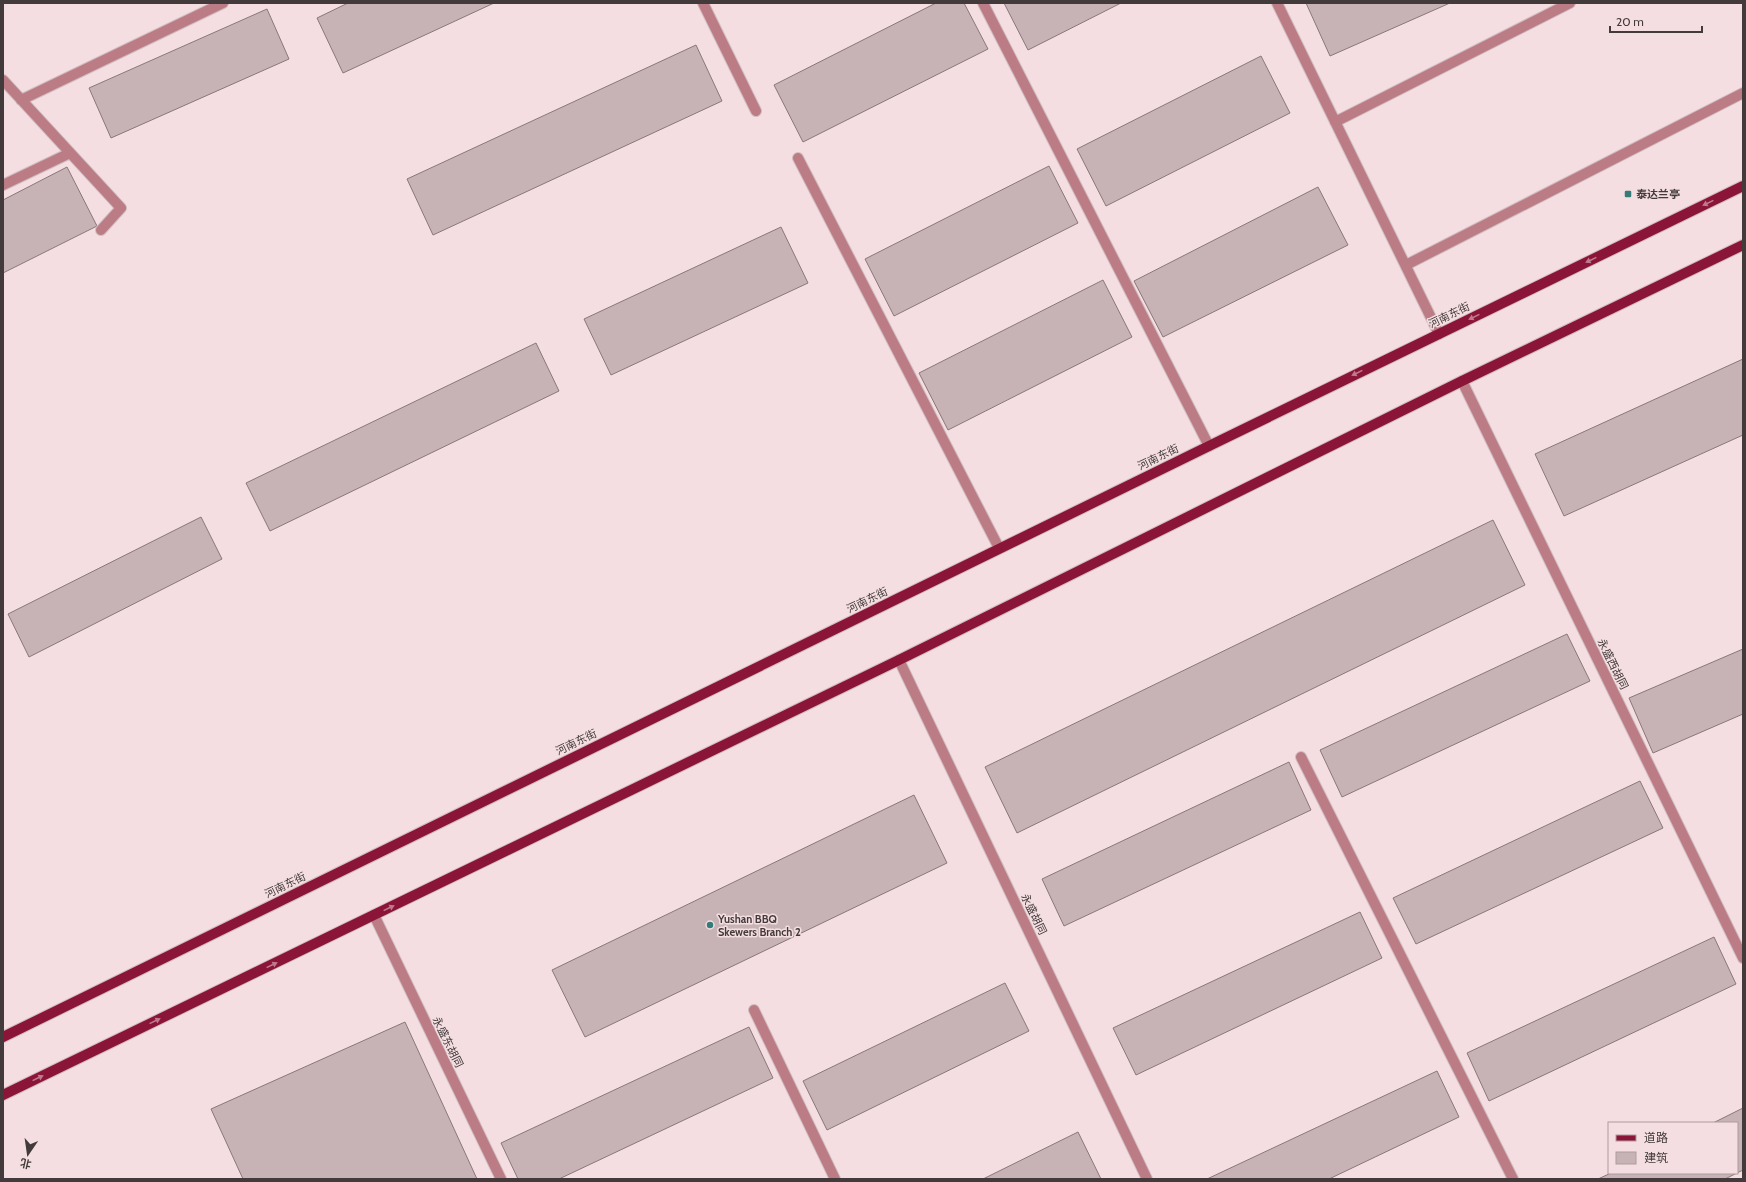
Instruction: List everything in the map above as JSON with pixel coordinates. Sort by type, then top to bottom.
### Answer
[{"type":"main road","name":"河南东街","points":[[3,1036],[999,548],[1743,186]]},
{"type":"main road","points":[[3,1095],[899,660],[1462,381],[1743,245]]},
{"type":"street","points":[[21,100],[222,3]]},
{"type":"street","points":[[703,3],[756,111]]},
{"type":"street","points":[[983,3],[1209,446]]},
{"type":"street","points":[[1278,3],[1439,334]]},
{"type":"street","points":[[1335,122],[1570,3]]},
{"type":"street","points":[[3,80],[121,208],[101,230]]},
{"type":"street","points":[[1406,265],[1743,94]]},
{"type":"street","points":[[3,185],[70,153]]},
{"type":"street","points":[[798,158],[999,548]]},
{"type":"street","name":"永盛西胡同","points":[[1462,381],[1743,958]]},
{"type":"street","name":"永盛胡同","points":[[899,660],[1147,1179]]},
{"type":"street","points":[[1301,757],[1512,1179]]},
{"type":"street","name":"永盛东胡同","points":[[374,915],[501,1179]]},
{"type":"street","points":[[754,1010],[835,1179]]},
{"type":"building","points":[[348,3],[494,3],[343,73],[317,18]]},
{"type":"building","points":[[936,3],[964,3],[988,49],[803,142],[774,85]]},
{"type":"building","points":[[1004,3],[1121,3],[1028,50]]},
{"type":"building","points":[[1306,3],[1450,3],[1330,56]]},
{"type":"building","points":[[267,9],[289,59],[111,138],[89,88]]},
{"type":"building","points":[[696,45],[722,101],[433,235],[407,179]]},
{"type":"building","points":[[1261,56],[1290,113],[1106,206],[1077,149]]},
{"type":"building","points":[[1049,166],[1078,223],[894,316],[865,259]]},
{"type":"building","points":[[67,167],[97,226],[3,273],[3,200]]},
{"type":"building","points":[[1318,187],[1348,245],[1163,337],[1134,281]]},
{"type":"building","points":[[781,227],[808,283],[611,375],[584,319]]},
{"type":"building","points":[[1103,280],[1132,337],[948,430],[919,373]]},
{"type":"building","points":[[536,343],[559,391],[270,531],[246,483]]},
{"type":"building","points":[[1743,359],[1743,435],[1564,516],[1535,454]]},
{"type":"building","points":[[201,517],[222,559],[29,657],[8,614]]},
{"type":"building","points":[[1493,520],[1525,585],[1017,833],[985,767]]},
{"type":"building","points":[[1567,634],[1590,681],[1342,797],[1320,750]]},
{"type":"building","points":[[1743,649],[1743,714],[1653,753],[1629,698]]},
{"type":"building","points":[[1289,762],[1311,810],[1064,926],[1042,879]]},
{"type":"building","points":[[1640,781],[1663,828],[1416,944],[1393,898]]},
{"type":"building","points":[[914,795],[947,863],[585,1037],[552,970]]},
{"type":"building","points":[[1360,912],[1382,958],[1136,1075],[1113,1028]]},
{"type":"building","points":[[1714,937],[1736,984],[1489,1101],[1467,1053]]},
{"type":"building","points":[[1005,983],[1029,1031],[827,1130],[803,1081]]},
{"type":"building","points":[[405,1022],[477,1179],[243,1179],[211,1109]]},
{"type":"building","points":[[749,1027],[773,1078],[559,1179],[518,1179],[501,1143]]},
{"type":"building","points":[[1437,1071],[1459,1117],[1329,1179],[1207,1179]]},
{"type":"building","points":[[1743,1108],[1743,1170],[1738,1172],[1738,1122],[1715,1122]]},
{"type":"building","points":[[1078,1132],[1101,1179],[983,1179]]},
{"type":"building","points":[[1609,1174],[1735,1174],[1725,1179],[1598,1179]]},
{"type":"place","name":"泰达兰亭","points":[[1628,194]]},
{"type":"place","name":"Yushan BBQ Skewers Branch 2","points":[[710,925]]}]
